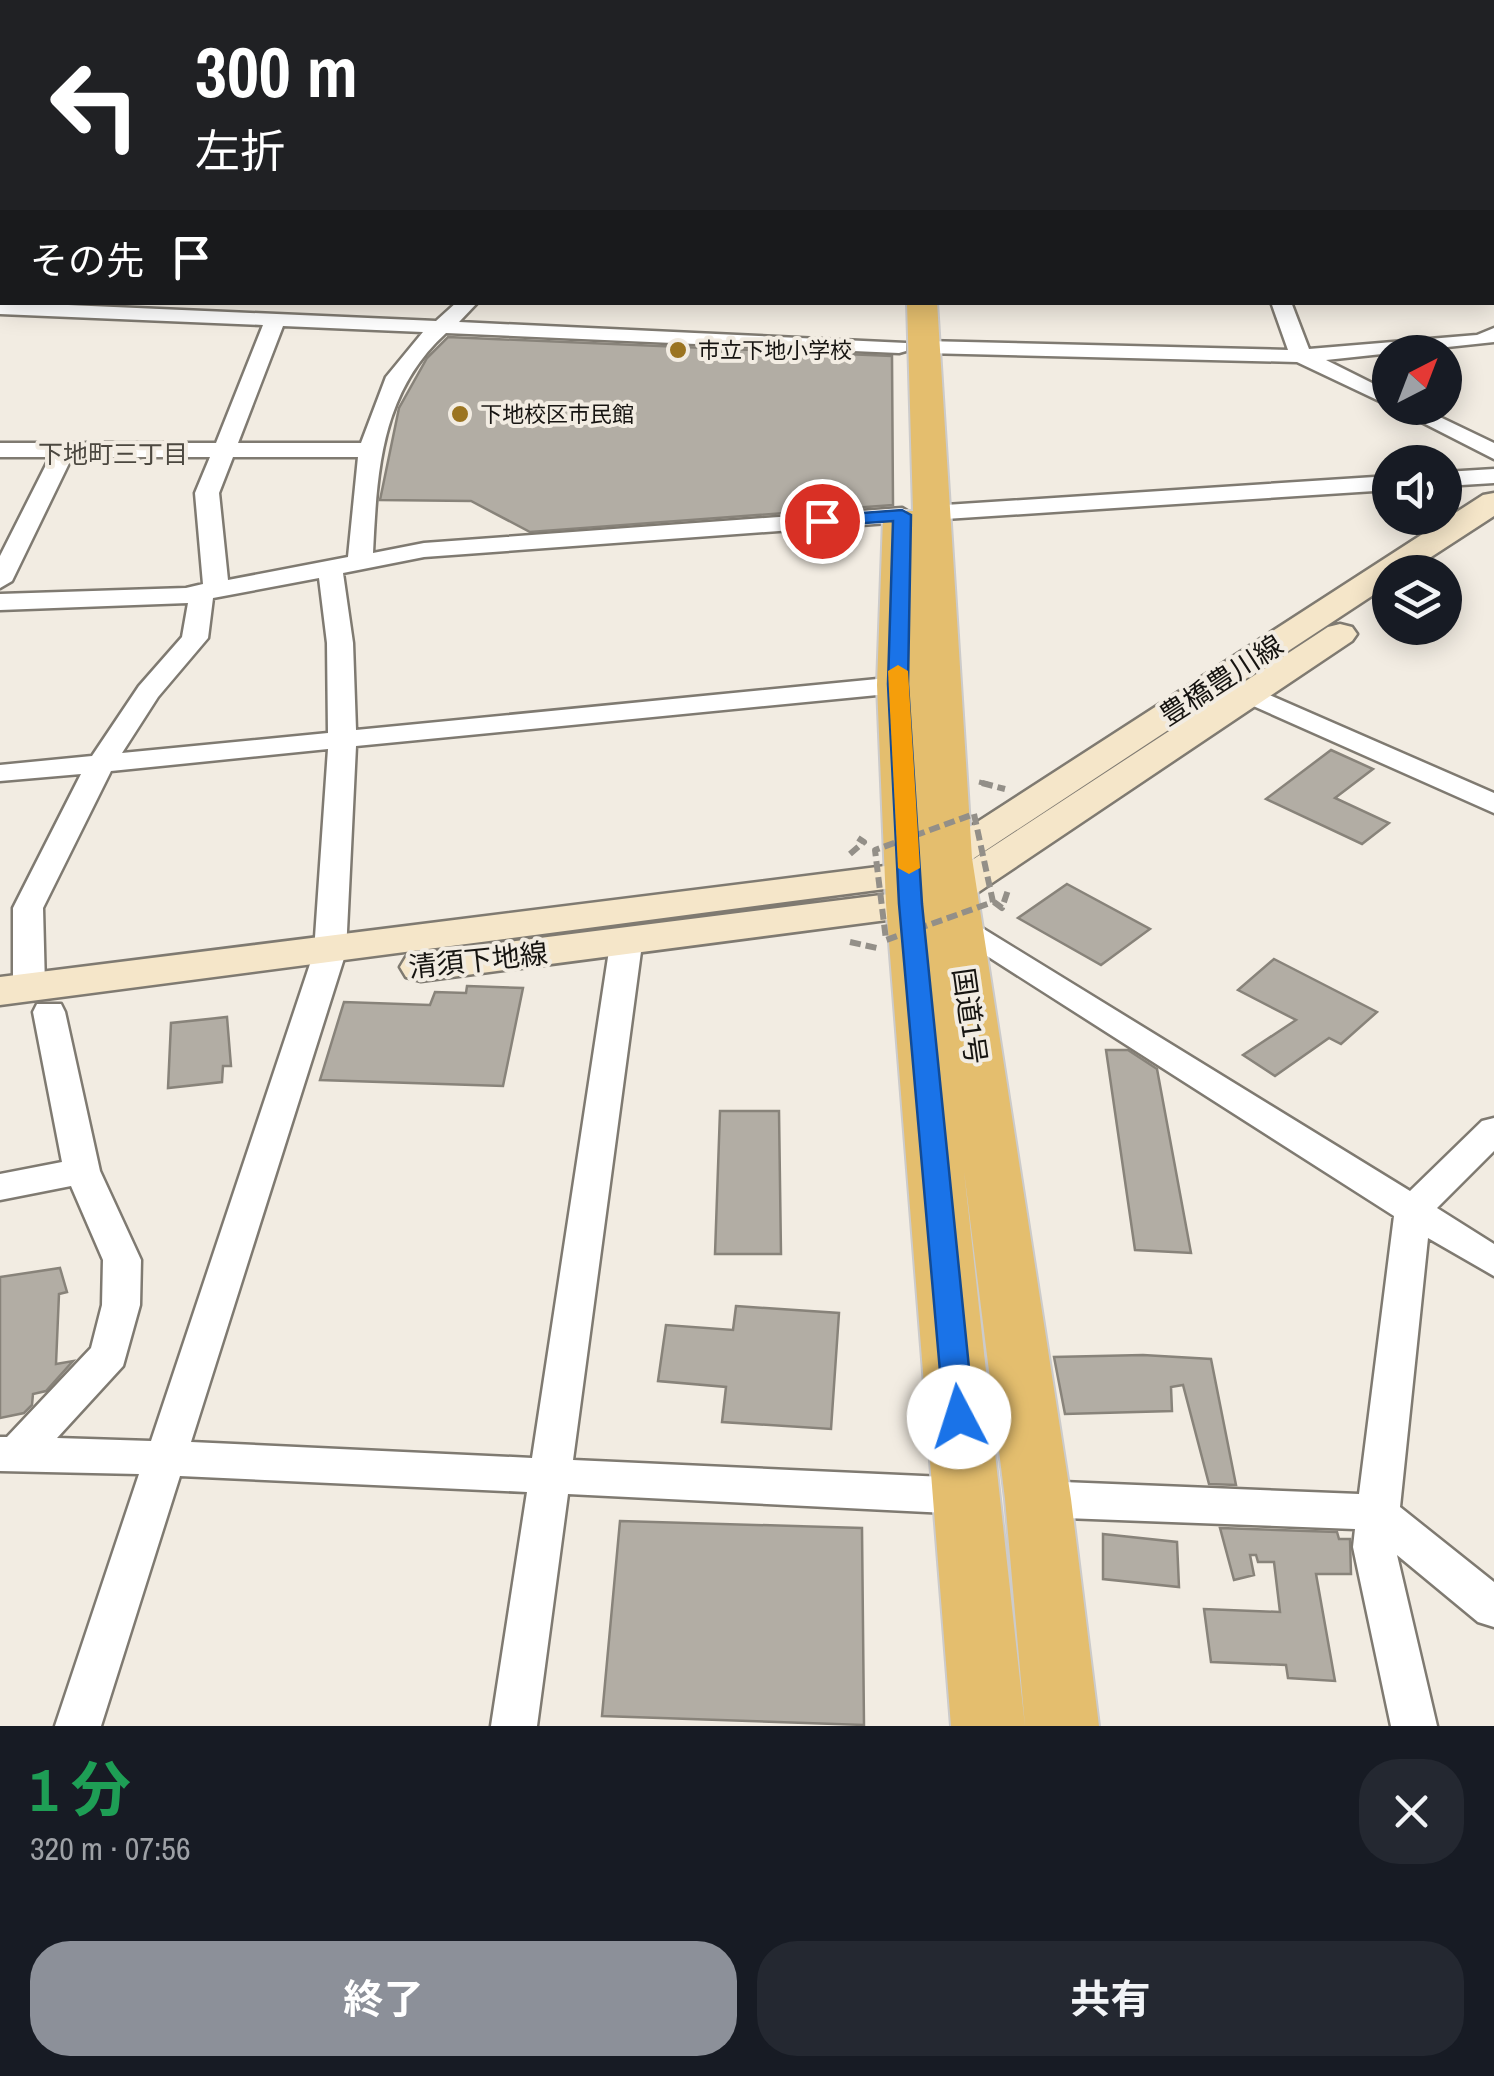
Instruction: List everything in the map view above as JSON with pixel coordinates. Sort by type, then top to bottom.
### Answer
[{"type":"highway","name":"国道1号","points":[[911,325],[916,514],[966,1496],[988,1726]]},
{"type":"highway","name":"国道1号","points":[[916,514],[898,684],[1038,1499],[1062,1726]]},
{"type":"main road","name":"豊橋豊川線","points":[[936,890],[1494,502]]},
{"type":"main road","points":[[1455,555],[1494,528]]},
{"type":"main road","name":"豊橋豊川線","points":[[936,890],[1251,696],[1372,612]]},
{"type":"main road","name":"清須下地線","points":[[326,965],[626,944],[936,890]]},
{"type":"main road","name":"清須下地線","points":[[0,1018],[26,997],[326,965],[936,890]]},
{"type":"street","points":[[360,561],[368,450],[385,403],[411,356],[467,305]]},
{"type":"street","points":[[1282,305],[1301,356],[1372,391]]},
{"type":"street","points":[[0,308],[105,307],[444,325],[911,325],[1301,356],[1482,341],[1494,334]]},
{"type":"street","points":[[9,1454],[109,1355],[121,1304],[122,1260],[82,1172],[26,997],[28,908],[99,766],[148,692],[194,638],[209,589],[207,493],[276,319]]},
{"type":"street","points":[[1439,425],[1494,452]]},
{"type":"street","points":[[0,450],[368,450]]},
{"type":"street","points":[[0,581],[64,450]]},
{"type":"street","points":[[1462,479],[1494,476]]},
{"type":"street","points":[[0,602],[186,596],[424,550],[1372,484]]},
{"type":"street","points":[[78,1726],[326,965],[342,742],[340,643],[330,567]]},
{"type":"street","points":[[0,773],[898,684]]},
{"type":"street","points":[[1251,696],[1494,804]]},
{"type":"street","points":[[936,890],[1494,1262]]},
{"type":"street","points":[[514,1726],[626,944]]},
{"type":"street","points":[[1414,1726],[1374,1547],[1375,1512],[1413,1210],[1494,1130]]},
{"type":"street","points":[[0,1187],[82,1172]]},
{"type":"street","points":[[9,1454],[966,1496]]},
{"type":"street","points":[[1038,1499],[1375,1512],[1494,1608]]},
{"type":"path","points":[[974,814],[993,902],[886,940],[875,850],[974,814]]},
{"type":"building","points":[[448,337],[892,356],[893,505],[530,532],[471,501],[380,500],[399,408],[427,358]]},
{"type":"building","points":[[1331,750],[1373,769],[1335,798],[1389,823],[1362,844],[1266,799]]},
{"type":"building","points":[[1067,884],[1150,929],[1101,965],[1018,918]]},
{"type":"building","points":[[1274,959],[1377,1012],[1341,1044],[1329,1038],[1275,1076],[1243,1055],[1296,1020],[1238,990]]},
{"type":"building","points":[[467,986],[523,988],[503,1086],[320,1080],[344,1002],[430,1005],[435,992],[466,993]]},
{"type":"building","points":[[227,1017],[231,1066],[223,1066],[222,1082],[168,1088],[171,1023]]},
{"type":"building","points":[[1106,1050],[1128,1050],[1157,1069],[1191,1253],[1135,1250]]},
{"type":"building","points":[[720,1111],[779,1111],[781,1254],[715,1254]]},
{"type":"building","points":[[60,1268],[67,1292],[59,1294],[56,1364],[73,1361],[46,1391],[33,1394],[32,1405],[24,1413],[0,1418],[0,1277]]},
{"type":"building","points":[[736,1306],[839,1313],[831,1429],[722,1422],[726,1387],[658,1381],[666,1325],[733,1330]]},
{"type":"building","points":[[1143,1355],[1211,1359],[1236,1485],[1209,1484],[1183,1385],[1171,1387],[1172,1411],[1065,1414],[1054,1357]]},
{"type":"building","points":[[620,1521],[862,1528],[864,1725],[602,1716]]},
{"type":"building","points":[[1220,1528],[1337,1532],[1339,1539],[1350,1539],[1351,1574],[1316,1574],[1335,1681],[1288,1678],[1286,1665],[1211,1662],[1204,1609],[1280,1612],[1274,1562],[1258,1562],[1256,1555],[1250,1555],[1254,1575],[1234,1580]]},
{"type":"building","points":[[1103,1534],[1177,1542],[1179,1587],[1103,1579]]},
{"type":"slow traffic","points":[[898,671],[909,868]]},
{"type":"place","name":"市立下地小学校","points":[[678,350]]},
{"type":"place","name":"下地校区市民館","points":[[460,414]]},
{"type":"district","name":"下地町三丁目","points":[[113,454]]},
{"type":"route","points":[[822,521],[902,515],[898,684],[910,904],[959,1417]]}]
